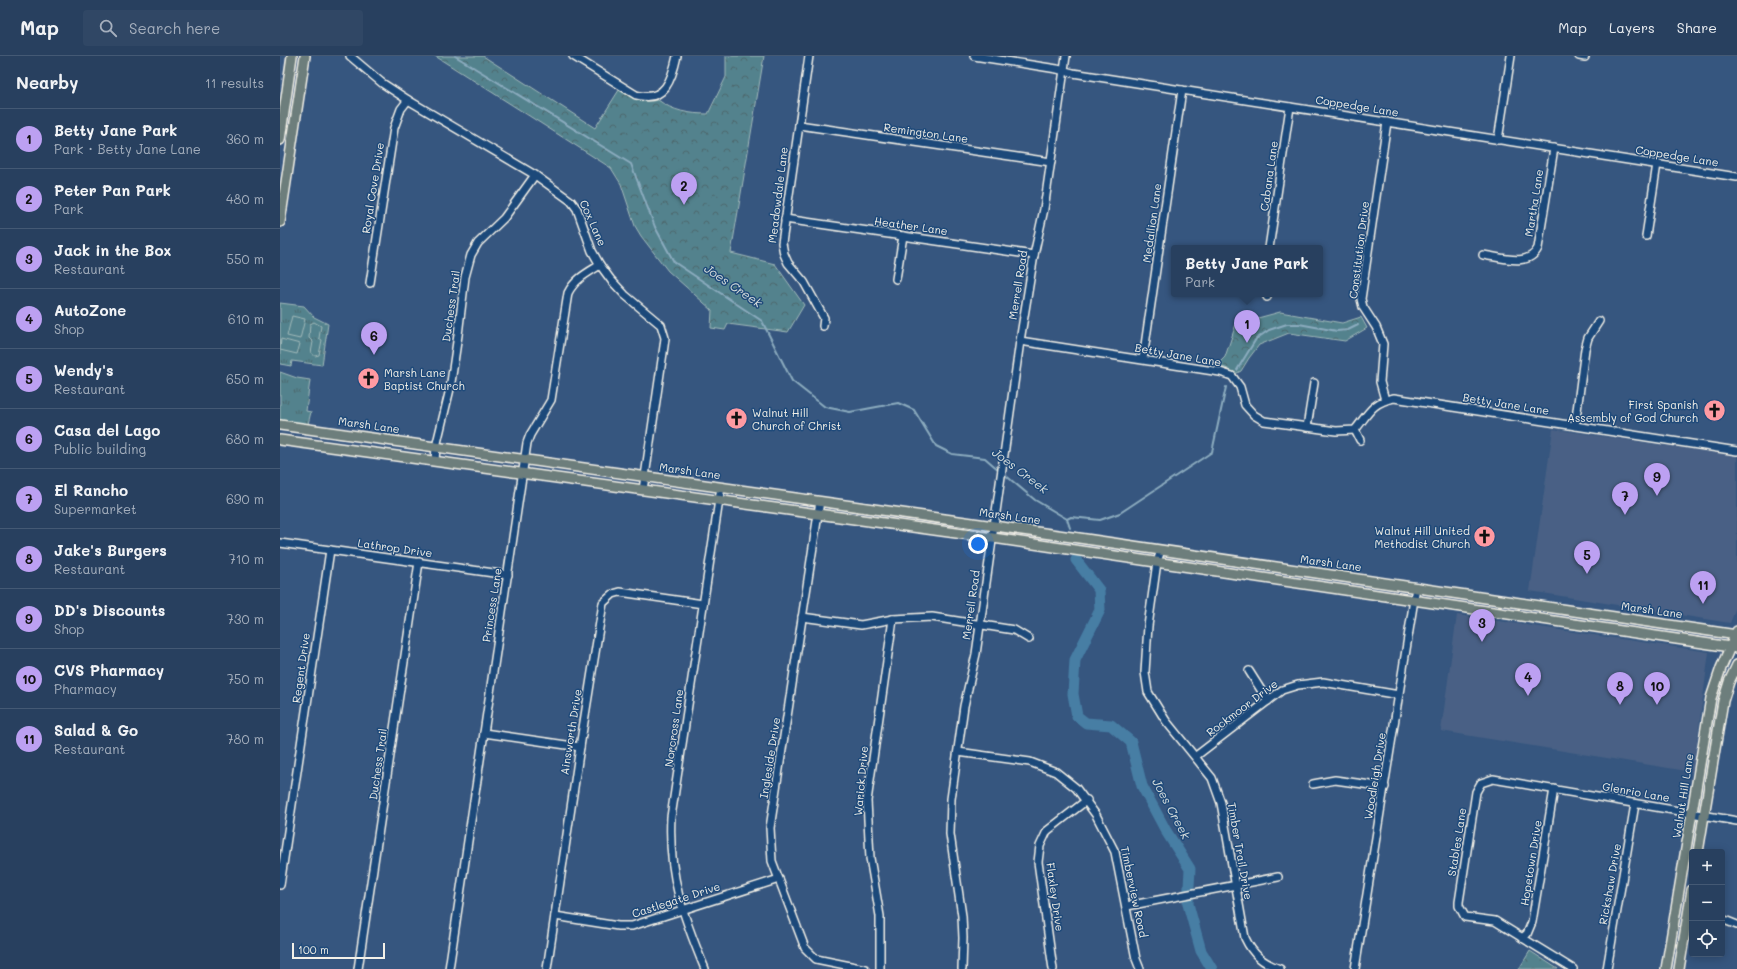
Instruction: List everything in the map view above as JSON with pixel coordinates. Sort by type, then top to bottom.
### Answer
[{"type":"main road","points":[[280,140],[292,56]]},
{"type":"main road","points":[[280,222],[296,121],[304,56]]},
{"type":"main road","points":[[283,118],[296,121]]},
{"type":"main road","name":"Marsh Lane","points":[[280,425],[1736,633]]},
{"type":"main road","points":[[376,453],[378,439]]},
{"type":"main road","points":[[280,440],[992,538],[1734,648]]},
{"type":"main road","points":[[1290,582],[1292,569]]},
{"type":"main road","points":[[1524,616],[1526,603]]},
{"type":"main road","points":[[1609,629],[1612,616]]},
{"type":"main road","name":"Walnut Hill Lane","points":[[1666,969],[1715,684],[1734,648],[1736,633]]},
{"type":"main road","points":[[1698,849],[1725,694],[1737,665]]},
{"type":"main road","points":[[1705,736],[1717,738]]},
{"type":"main road","points":[[1679,969],[1689,918]]},
{"type":"street","name":"Cox Lane","points":[[350,56],[382,82],[408,100],[535,174],[574,204],[592,251],[600,265],[625,295],[657,321],[664,332],[664,346],[644,490]]},
{"type":"street","points":[[578,57],[640,96],[652,96],[663,90],[669,83],[674,71],[677,56]]},
{"type":"street","name":"Meadowdale Lane","points":[[809,56],[782,243],[784,254],[812,294],[824,318],[823,326]]},
{"type":"street","name":"Coppedge Lane","points":[[974,56],[1498,140],[1737,176]]},
{"type":"street","name":"Merrell Road","points":[[962,969],[962,916],[950,834],[951,799],[964,706],[976,654],[1020,341],[1034,255],[1044,209],[1066,56]]},
{"type":"street","points":[[1498,140],[1511,56]]},
{"type":"street","name":"Medallion Lane","points":[[1143,359],[1182,90]]},
{"type":"street","name":"Royal Cove Drive","points":[[370,284],[394,128],[401,109],[408,100]]},
{"type":"street","name":"Cabana Lane","points":[[1269,245],[1290,107]]},
{"type":"street","name":"Constitution Drive","points":[[1385,400],[1380,382],[1382,344],[1376,327],[1363,307],[1361,299],[1387,122]]},
{"type":"street","name":"Remington Lane","points":[[798,125],[1051,162]]},
{"type":"street","name":"Martha Lane","points":[[1483,255],[1523,260],[1530,258],[1536,253],[1554,148]]},
{"type":"street","points":[[1646,236],[1657,164]]},
{"type":"street","name":"Duchess Trail","points":[[435,461],[436,447],[450,390],[465,277],[471,254],[478,243],[504,218],[535,174]]},
{"type":"street","name":"Heather Lane","points":[[785,219],[1034,255]]},
{"type":"street","points":[[896,279],[903,236]]},
{"type":"street","name":"Princess Lane","points":[[449,969],[523,473],[530,435],[551,400],[568,293],[572,285],[600,265]]},
{"type":"street","points":[[1575,426],[1585,349],[1588,338],[1599,320]]},
{"type":"street","name":"Betty Jane Lane","points":[[1020,341],[1220,372],[1232,376],[1240,387],[1245,405],[1254,415],[1264,421],[1336,431],[1355,430]]},
{"type":"street","points":[[1307,427],[1314,383]]},
{"type":"street","name":"Betty Jane Lane","points":[[1385,400],[1402,399],[1737,451]]},
{"type":"street","points":[[1360,440],[1355,430],[1373,406],[1385,400]]},
{"type":"street","name":"Norcross Lane","points":[[705,969],[683,910],[672,868],[670,840],[671,817],[721,487]]},
{"type":"street","name":"Ingleside Drive","points":[[820,501],[770,828],[772,861],[802,942],[811,955],[816,959],[826,962],[865,969]]},
{"type":"street","name":"Lathrop Drive","points":[[280,543],[508,575]]},
{"type":"street","name":"Regent Drive","points":[[280,885],[330,550]]},
{"type":"street","name":"Timber Trail Drive","points":[[1161,550],[1157,562],[1148,626],[1145,672],[1148,692],[1166,721],[1196,756],[1212,778],[1221,803],[1245,938],[1250,949],[1256,956],[1268,964],[1280,969]]},
{"type":"street","name":"Duchess Trail","points":[[358,969],[419,562]]},
{"type":"street","name":"Woodleigh Drive","points":[[1355,969],[1416,587]]},
{"type":"street","name":"Ainsworth Drive","points":[[547,969],[602,607],[608,598],[613,594],[620,592],[703,604]]},
{"type":"street","points":[[802,617],[861,625],[892,619],[932,617],[1014,630],[1029,639]]},
{"type":"street","name":"Warick Drive","points":[[880,969],[880,916],[870,858],[868,801],[892,619]]},
{"type":"street","points":[[1249,671],[1268,701]]},
{"type":"street","name":"Rockmoor Drive","points":[[1196,756],[1282,690],[1293,686],[1323,682],[1399,694]]},
{"type":"street","points":[[484,733],[580,747]]},
{"type":"street","name":"Timberview Road","points":[[958,752],[1030,762],[1045,767],[1056,772],[1076,788],[1087,800],[1115,852],[1127,906],[1136,959],[1140,969]]},
{"type":"street","name":"Stables Lane","points":[[1554,789],[1493,779],[1481,783],[1476,792],[1459,906],[1465,916],[1495,921],[1574,969]]},
{"type":"street","points":[[1313,784],[1334,780],[1385,787]]},
{"type":"street","name":"Glenrio Lane","points":[[1554,789],[1737,821]]},
{"type":"street","name":"Hopetown Drive","points":[[1522,938],[1527,934],[1532,922],[1554,789]]},
{"type":"street","name":"Flaxley Drive","points":[[1053,969],[1038,862],[1040,846],[1047,831],[1087,800]]},
{"type":"street","name":"Rickshaw Drive","points":[[1607,969],[1635,804]]},
{"type":"street","points":[[1127,906],[1278,877]]},
{"type":"street","name":"Castlegate Drive","points":[[555,916],[618,926],[632,926],[779,879]]},
{"type":"street","points":[[1676,911],[1689,913]]},
{"type":"street","points":[[1725,920],[1737,925]]},
{"type":"shaded area","points":[[1553,429],[1737,456],[1737,605],[1730,623],[1530,591]]},
{"type":"shaded area","points":[[1457,615],[1709,652],[1693,772],[1441,731]]},
{"type":"green space","points":[[435,56],[483,56],[595,128],[619,90],[637,100],[658,100],[669,107],[682,111],[708,114],[726,77],[726,56],[764,56],[731,253],[775,264],[804,305],[788,332],[728,324],[725,330],[711,328],[712,310],[668,271],[641,236],[635,226],[621,184],[611,168]]},
{"type":"green space","points":[[280,303],[304,306],[314,317],[328,324],[322,365],[292,361],[291,366],[280,364]]},
{"type":"green space","points":[[1280,312],[1342,323],[1361,317],[1367,328],[1345,341],[1289,333],[1259,345],[1241,371],[1235,374],[1228,369],[1217,365],[1225,357],[1236,324]]},
{"type":"green space","points":[[292,316],[305,319],[300,339],[287,336]]},
{"type":"green space","points":[[314,322],[321,326],[319,338],[322,340],[319,355],[315,356],[311,353],[313,342],[309,338],[310,324]]},
{"type":"green space","points":[[281,339],[300,344],[297,354],[280,350]]},
{"type":"green space","points":[[280,372],[297,378],[310,380],[306,411],[311,412],[308,424],[280,421]]},
{"type":"green space","points":[[1530,951],[1558,969],[1519,969]]},
{"type":"waterway","name":"Joes Creek","points":[[455,56],[631,164],[655,227],[674,262],[762,321],[792,381],[825,407],[850,412],[898,403],[914,410],[936,446],[952,454],[985,458],[1000,471]]},
{"type":"waterway","points":[[1237,370],[1256,339],[1269,330],[1287,324],[1299,324],[1337,331],[1348,330],[1358,325]]},
{"type":"waterway","points":[[1067,519],[1071,517],[1100,520],[1120,513],[1212,452],[1226,387]]},
{"type":"waterway","name":"Joes Creek","points":[[1004,474],[1035,500],[1067,519],[1070,528]]},
{"type":"waterway","name":"Joes Creek","points":[[1076,560],[1099,590],[1100,610],[1075,660],[1073,694],[1077,716],[1086,723],[1111,725],[1131,742],[1142,786],[1166,831],[1190,869],[1188,904],[1201,951],[1212,969]]},
{"type":"place","name":"Peter Pan Park","points":[[684,205]]},
{"type":"place","name":"Betty Jane Park","points":[[1247,343]]},
{"type":"place","name":"Casa del Lago","points":[[374,355]]},
{"type":"place","name":"Marsh Lane Baptist Church","points":[[369,379]]},
{"type":"place","name":"First Spanish Assembly of God Church","points":[[1714,411]]},
{"type":"place","name":"Walnut Hill Church of Christ","points":[[736,419]]},
{"type":"place","name":"DD's Discounts","points":[[1657,496]]},
{"type":"place","name":"El Rancho","points":[[1625,515]]},
{"type":"place","name":"Walnut Hill United Methodist Church","points":[[1485,537]]},
{"type":"place","name":"Wendy's","points":[[1587,574]]},
{"type":"place","name":"Salad & Go","points":[[1703,604]]},
{"type":"place","name":"Jack in the Box","points":[[1482,642]]},
{"type":"place","name":"AutoZone","points":[[1528,696]]},
{"type":"place","name":"Jake's Burgers","points":[[1620,705]]},
{"type":"place","name":"CVS Pharmacy","points":[[1657,705]]}]
